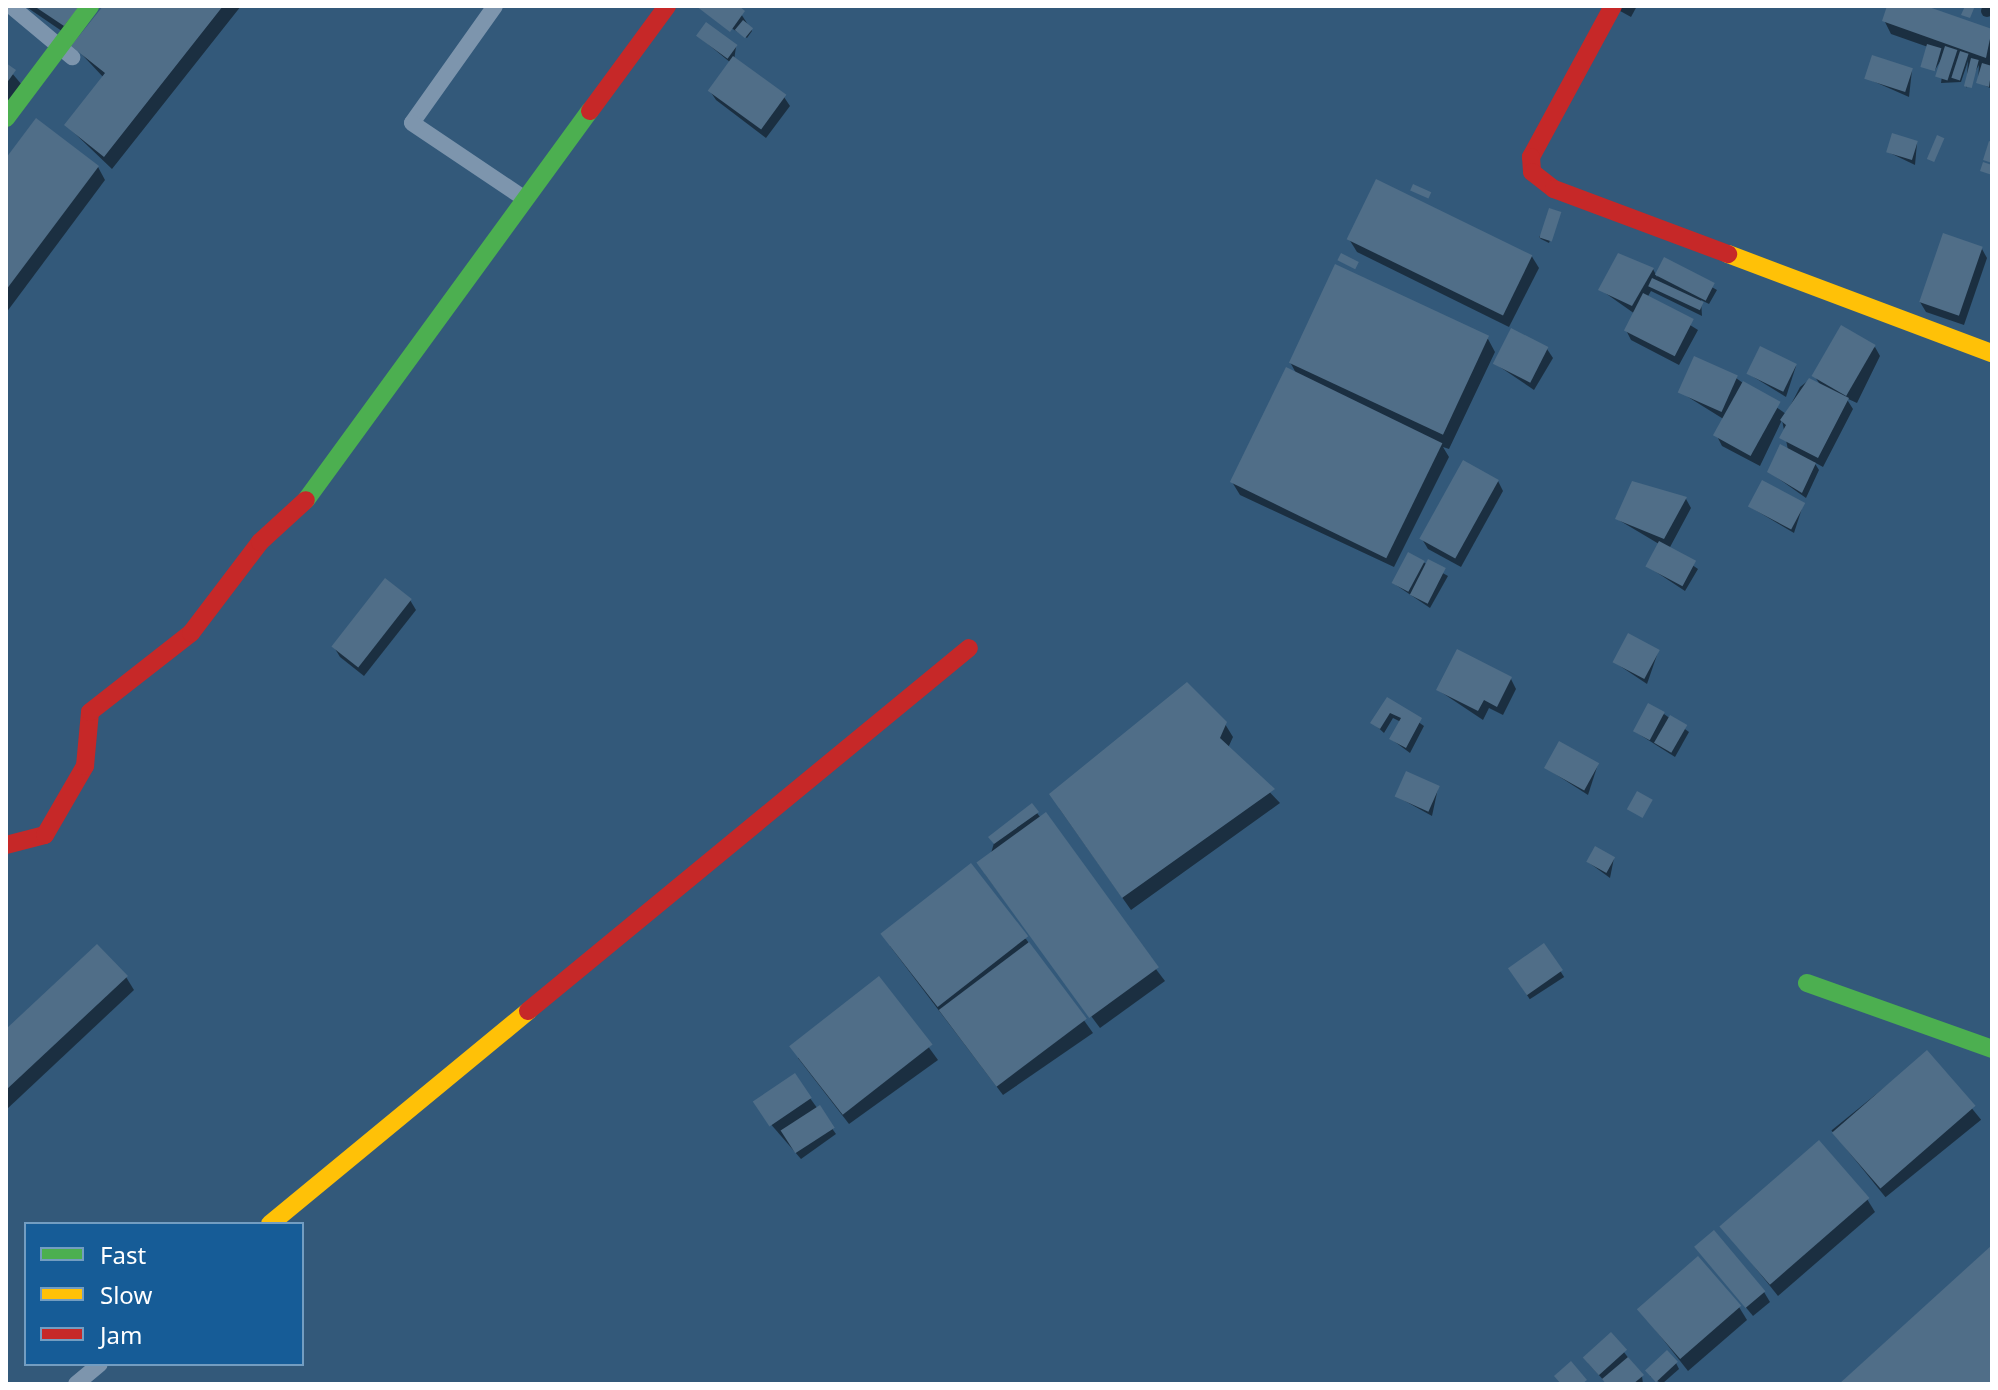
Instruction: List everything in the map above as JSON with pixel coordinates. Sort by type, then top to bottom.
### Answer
[{"type":"street","points":[[11,6],[66,52]]},
{"type":"street","points":[[6,118],[66,52],[90,6]]},
{"type":"street","points":[[495,6],[412,123],[525,199]]},
{"type":"street","points":[[6,845],[45,835],[85,766],[90,712],[191,633],[260,542],[289,523],[667,6]]},
{"type":"street","points":[[1613,6],[1531,157],[1532,172],[1554,189],[1992,353]]},
{"type":"street","points":[[272,1222],[969,648]]},
{"type":"street","points":[[1807,983],[1992,1049]]},
{"type":"street","points":[[76,1384],[98,1366]]},
{"type":"building","points":[[34,6],[80,6],[64,26]]},
{"type":"building","points":[[103,6],[223,6],[104,157],[64,125],[105,73],[71,46]]},
{"type":"building","points":[[696,6],[739,6],[745,11],[730,32]]},
{"type":"building","points":[[1887,6],[1926,6],[1992,29],[1986,58],[1882,21]]},
{"type":"building","points":[[1965,6],[1975,6],[1970,18],[1961,15]]},
{"type":"building","points":[[743,20],[753,28],[745,38],[735,30]]},
{"type":"building","points":[[706,22],[738,45],[728,59],[696,36]]},
{"type":"building","points":[[1927,44],[1941,48],[1935,71],[1920,67]]},
{"type":"building","points":[[1945,46],[1957,50],[1947,80],[1935,76]]},
{"type":"building","points":[[1960,51],[1969,54],[1960,80],[1951,78]]},
{"type":"building","points":[[1872,55],[1913,68],[1905,92],[1864,79]]},
{"type":"building","points":[[733,56],[786,95],[761,130],[708,91]]},
{"type":"building","points":[[1971,58],[1979,60],[1972,88],[1964,86]]},
{"type":"building","points":[[6,63],[16,70],[6,84]]},
{"type":"building","points":[[1982,63],[1992,66],[1989,87],[1976,83]]},
{"type":"building","points":[[36,118],[99,166],[6,290],[6,158]]},
{"type":"building","points":[[1892,133],[1918,141],[1912,160],[1886,152]]},
{"type":"building","points":[[1937,135],[1944,138],[1934,162],[1927,159]]},
{"type":"building","points":[[1989,141],[1992,142],[1992,163],[1983,160]]},
{"type":"building","points":[[1983,162],[1992,165],[1992,175],[1980,171]]},
{"type":"building","points":[[1376,179],[1532,255],[1503,315],[1347,239]]},
{"type":"building","points":[[1413,184],[1431,192],[1428,199],[1410,190]]},
{"type":"building","points":[[1549,208],[1561,212],[1552,241],[1539,237]]},
{"type":"building","points":[[1943,233],[1983,247],[1959,316],[1919,302]]},
{"type":"building","points":[[1341,253],[1359,262],[1355,269],[1337,260]]},
{"type":"building","points":[[1618,253],[1654,268],[1632,306],[1598,290]]},
{"type":"building","points":[[1664,257],[1715,283],[1706,301],[1655,275]]},
{"type":"building","points":[[1335,264],[1489,336],[1443,435],[1289,363]]},
{"type":"building","points":[[1652,278],[1704,302],[1700,310],[1648,286]]},
{"type":"building","points":[[1643,293],[1694,319],[1675,356],[1624,330]]},
{"type":"building","points":[[1841,325],[1876,345],[1846,396],[1812,376]]},
{"type":"building","points":[[1511,328],[1548,347],[1530,383],[1493,364]]},
{"type":"building","points":[[1760,346],[1797,364],[1783,392],[1746,374]]},
{"type":"building","points":[[1694,356],[1738,376],[1722,412],[1678,393]]},
{"type":"building","points":[[1286,367],[1442,443],[1386,558],[1230,482]]},
{"type":"building","points":[[1809,378],[1849,398],[1818,458],[1779,438],[1786,425],[1780,420]]},
{"type":"building","points":[[1743,381],[1781,402],[1751,456],[1713,435]]},
{"type":"building","points":[[1780,444],[1816,463],[1802,493],[1767,472]]},
{"type":"building","points":[[1463,460],[1499,480],[1455,559],[1419,539]]},
{"type":"building","points":[[1762,480],[1805,503],[1791,529],[1748,506]]},
{"type":"building","points":[[1632,481],[1687,497],[1664,539],[1615,519]]},
{"type":"building","points":[[1659,541],[1696,561],[1682,586],[1645,567]]},
{"type":"building","points":[[1408,552],[1425,561],[1408,592],[1392,583]]},
{"type":"building","points":[[1428,559],[1446,568],[1428,604],[1410,595]]},
{"type":"building","points":[[385,578],[412,599],[358,667],[331,647]]},
{"type":"building","points":[[1628,633],[1660,650],[1644,679],[1613,662]]},
{"type":"building","points":[[1457,649],[1512,677],[1497,707],[1484,700],[1478,711],[1436,690]]},
{"type":"building","points":[[1187,682],[1227,722],[1220,738],[1275,789],[1122,898],[1049,794]]},
{"type":"building","points":[[1387,697],[1422,718],[1406,748],[1389,739],[1401,718],[1390,713],[1380,729],[1370,723]]},
{"type":"building","points":[[1648,703],[1665,712],[1650,740],[1633,731]]},
{"type":"building","points":[[1670,715],[1687,725],[1671,753],[1654,743]]},
{"type":"building","points":[[1559,741],[1599,763],[1584,790],[1544,768]]},
{"type":"building","points":[[1406,771],[1440,786],[1428,812],[1395,797]]},
{"type":"building","points":[[1637,791],[1653,800],[1643,818],[1627,809]]},
{"type":"building","points":[[1032,803],[1039,812],[994,844],[988,837]]},
{"type":"building","points":[[1046,812],[1159,967],[1089,1018],[976,863]]},
{"type":"building","points":[[1595,846],[1615,857],[1606,873],[1586,862]]},
{"type":"building","points":[[971,863],[1028,936],[938,1007],[880,934]]},
{"type":"building","points":[[1029,942],[1087,1019],[997,1087],[939,1010]]},
{"type":"building","points":[[1544,943],[1563,970],[1527,995],[1508,968]]},
{"type":"building","points":[[97,944],[128,976],[6,1090],[6,1029]]},
{"type":"building","points":[[879,976],[933,1045],[843,1115],[789,1046]]},
{"type":"building","points":[[1927,1050],[1976,1106],[1880,1189],[1832,1133]]},
{"type":"building","points":[[795,1073],[812,1098],[769,1126],[753,1102]]},
{"type":"building","points":[[820,1105],[835,1128],[795,1153],[781,1131]]},
{"type":"building","points":[[1819,1140],[1870,1198],[1770,1285],[1719,1227]]},
{"type":"building","points":[[1714,1230],[1765,1291],[1746,1308],[1694,1247]]},
{"type":"building","points":[[1992,1245],[1992,1384],[1839,1384]]},
{"type":"building","points":[[1698,1256],[1741,1306],[1680,1359],[1637,1309]]},
{"type":"building","points":[[1611,1332],[1627,1350],[1599,1375],[1583,1357]]},
{"type":"building","points":[[1667,1350],[1678,1362],[1656,1382],[1645,1370]]},
{"type":"building","points":[[1628,1357],[1644,1375],[1633,1384],[1606,1384],[1602,1379]]},
{"type":"building","points":[[1571,1361],[1587,1380],[1582,1384],[1561,1384],[1554,1376]]},
{"type":"traffic: fast","points":[[6,118],[90,6]]},
{"type":"traffic: fast","points":[[306,500],[590,111]]},
{"type":"traffic: fast","points":[[1807,983],[1992,1049]]},
{"type":"traffic: slow","points":[[1728,254],[1992,353]]},
{"type":"traffic: slow","points":[[272,1222],[528,1011]]},
{"type":"traffic: jam","points":[[590,111],[667,6]]},
{"type":"traffic: jam","points":[[1613,6],[1531,157],[1532,172],[1554,189],[1728,254]]},
{"type":"traffic: jam","points":[[6,845],[45,835],[85,766],[90,712],[191,633],[260,542],[306,500]]},
{"type":"traffic: jam","points":[[528,1011],[969,648]]}]
